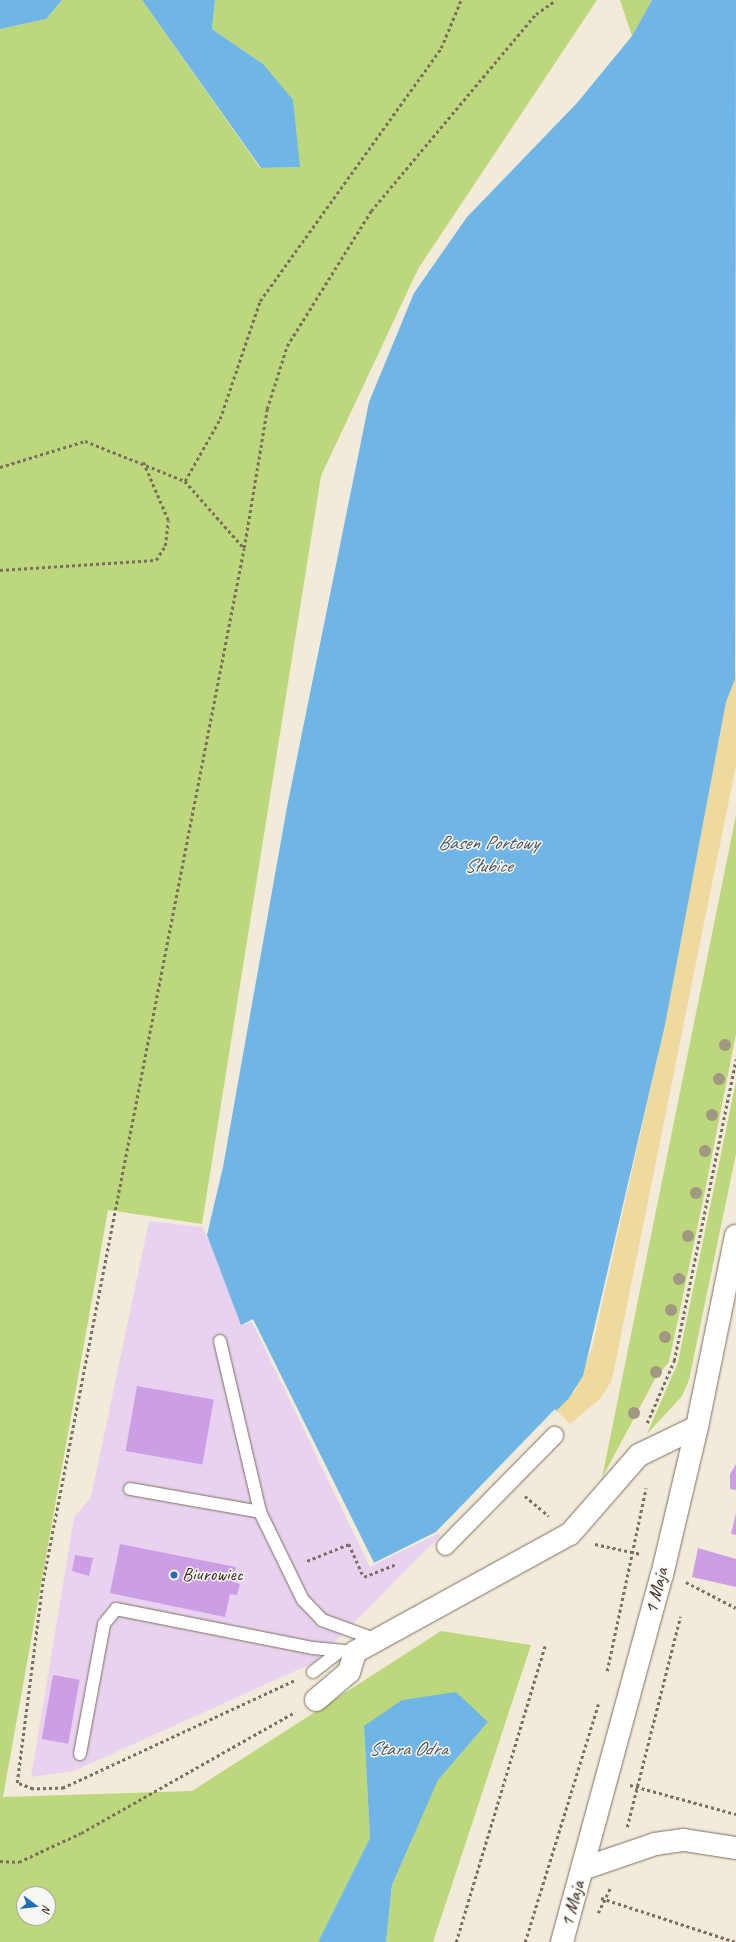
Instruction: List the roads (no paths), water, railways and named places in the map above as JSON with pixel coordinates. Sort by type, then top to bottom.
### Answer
[{"type":"main road","name":"1 Maja","points":[[562,1942],[662,1575],[697,1427],[736,1236]]},
{"type":"main road","points":[[316,1700],[349,1672],[347,1652],[377,1640],[570,1534],[639,1455],[697,1427]]},
{"type":"main road","points":[[582,1869],[655,1844],[684,1840],[736,1848]]},
{"type":"street","points":[[445,1546],[515,1487],[554,1434]]},
{"type":"lane","points":[[220,1341],[260,1512],[303,1600],[322,1620],[377,1640]]},
{"type":"lane","points":[[130,1489],[260,1512]]},
{"type":"lane","points":[[80,1754],[104,1624],[116,1609],[347,1652]]},
{"type":"lane","points":[[313,1672],[347,1652]]},
{"type":"water","points":[[0,0],[62,0],[46,19],[0,29]]},
{"type":"water","points":[[142,0],[215,0],[212,29],[263,64],[293,100],[300,167],[261,168]]},
{"type":"water","name":"Basen Portowy Słubice","points":[[652,0],[736,0],[735,679],[726,702],[665,1025],[583,1376],[569,1398],[436,1532],[374,1563],[253,1320],[241,1325],[207,1235],[223,1167],[287,807],[369,402],[414,293],[467,217],[577,103],[632,36]]},
{"type":"water","name":"Stara Odra","points":[[456,1692],[488,1722],[438,1780],[392,1885],[386,1942],[318,1942],[370,1838],[364,1726],[402,1700]]},
{"type":"place","name":"Biurowiec","points":[[174,1575]]}]
